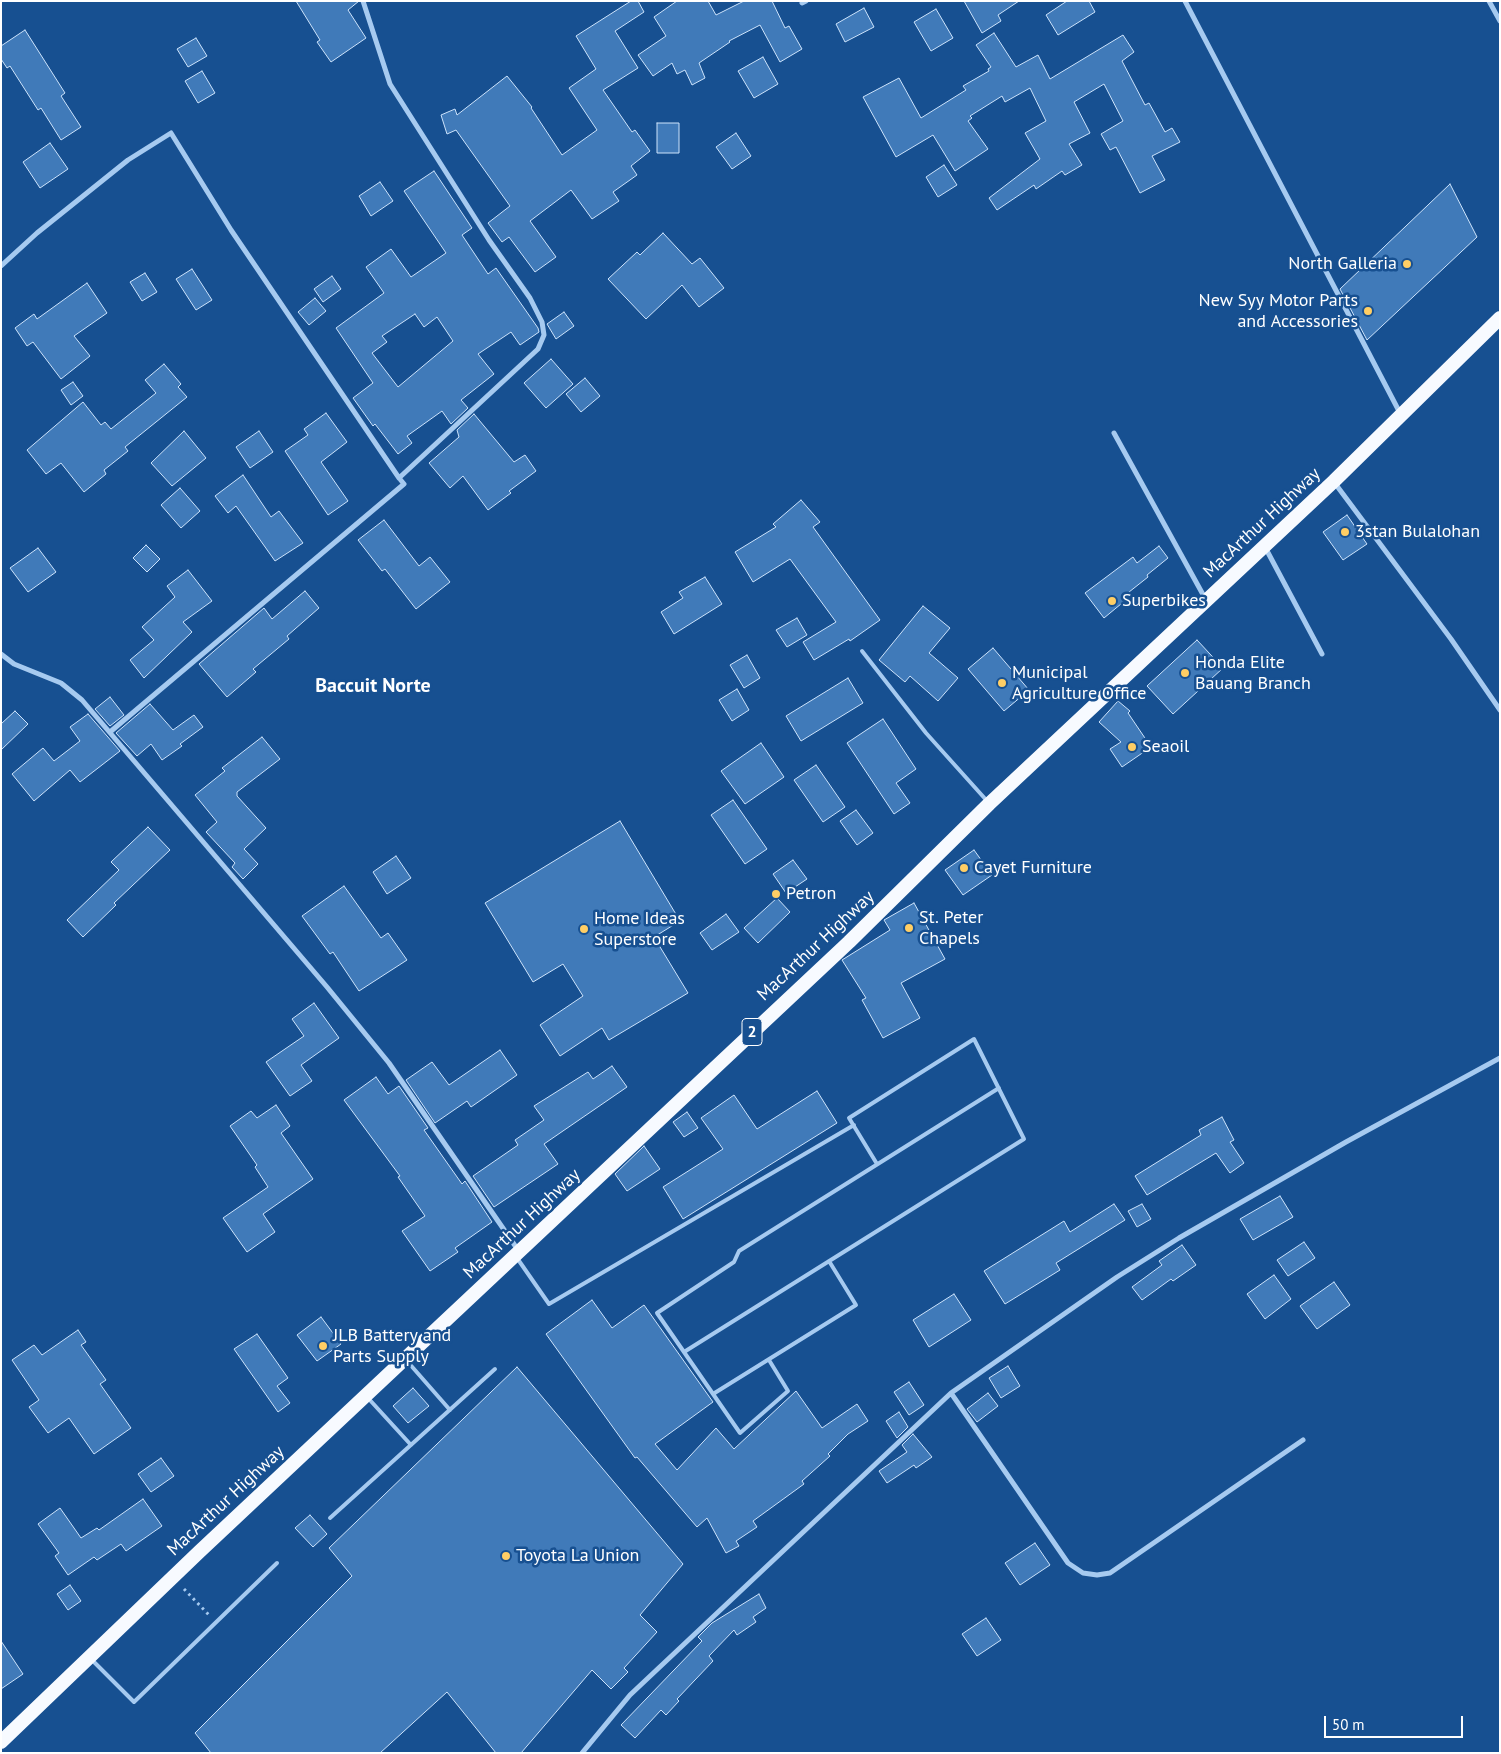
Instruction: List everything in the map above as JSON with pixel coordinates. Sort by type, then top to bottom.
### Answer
[{"type":"highway","name":"MacArthur Highway","points":[[1,1742],[849,942],[989,804],[1334,482],[1500,318]]},
{"type":"street","points":[[363,1],[390,84],[489,240],[530,298],[542,322],[544,336],[538,349],[399,478]]},
{"type":"street","points":[[1185,1],[1401,416]]},
{"type":"street","points":[[1489,1],[1500,21]]},
{"type":"street","points":[[1,266],[38,233],[128,160],[171,133],[232,230],[404,484],[110,732]]},
{"type":"street","points":[[1114,433],[1206,601]]},
{"type":"street","points":[[1334,482],[1451,639],[1500,710]]},
{"type":"street","points":[[1264,547],[1322,654]]},
{"type":"street","points":[[1,654],[14,664],[61,683],[82,700],[110,732],[389,1063],[518,1254]]},
{"type":"street","points":[[582,1753],[630,1695],[951,1393],[1116,1278],[1179,1238],[1346,1142],[1500,1058]]},
{"type":"street","points":[[951,1393],[1068,1563],[1083,1573],[1097,1576],[1110,1573],[1303,1440]]},
{"type":"lane","points":[[862,650],[926,733],[989,804]]},
{"type":"lane","points":[[684,1352],[1024,1139],[974,1039],[849,1118],[877,1164]]},
{"type":"lane","points":[[769,1360],[788,1391],[740,1433],[656,1313],[734,1262],[739,1251],[999,1088]]},
{"type":"lane","points":[[518,1254],[549,1304],[854,1125]]},
{"type":"lane","points":[[713,1394],[856,1305],[829,1261]]},
{"type":"lane","points":[[405,1359],[450,1410]]},
{"type":"lane","points":[[330,1518],[494,1370]]},
{"type":"lane","points":[[367,1396],[411,1445]]},
{"type":"lane","points":[[90,1657],[134,1702],[277,1563]]},
{"type":"path","points":[[196,1601],[216,1622]]},
{"type":"building","points":[[296,1],[359,1],[348,10],[366,38],[331,62],[317,42],[320,40]]},
{"type":"building","points":[[631,1],[638,1],[644,12],[615,31],[638,68],[603,90],[632,132],[635,130],[650,151],[631,166],[637,175],[613,192],[619,201],[592,219],[571,190],[530,221],[556,257],[535,272],[509,237],[502,242],[488,223],[510,206],[456,130],[447,134],[441,115],[455,109],[457,115],[507,76],[532,107],[562,155],[597,130],[569,88],[596,69],[576,36]]},
{"type":"building","points":[[677,1],[708,1],[716,15],[744,1],[772,1],[785,28],[789,26],[802,49],[780,62],[760,25],[729,41],[699,63],[705,78],[692,85],[685,70],[677,74],[672,63],[653,76],[638,55],[666,36],[654,17]]},
{"type":"building","points":[[964,1],[1019,1],[998,15],[1001,21],[982,33]]},
{"type":"building","points":[[1067,1],[1089,1],[1095,12],[1058,35],[1046,15]]},
{"type":"building","points":[[864,8],[874,27],[845,42],[836,24]]},
{"type":"building","points":[[936,9],[953,38],[931,51],[914,22]]},
{"type":"building","points":[[25,30],[65,93],[61,96],[81,127],[61,140],[41,108],[38,110],[10,66],[7,68],[1,59],[1,46]]},
{"type":"building","points":[[994,33],[1016,67],[1038,55],[1050,79],[1123,35],[1134,52],[1122,61],[1145,105],[1149,103],[1165,132],[1172,128],[1180,142],[1152,156],[1165,180],[1140,193],[1116,147],[1110,150],[1101,134],[1123,121],[1104,84],[1074,102],[1090,133],[1069,144],[1082,165],[1065,175],[1062,171],[1036,189],[1034,185],[997,210],[989,198],[1040,159],[1025,133],[1046,121],[1030,88],[1005,102],[1002,96],[970,116],[972,118],[968,121],[988,149],[955,171],[933,135],[896,157],[863,97],[899,78],[921,118],[966,90],[963,86],[989,71],[988,69],[991,67],[976,45]]},
{"type":"building","points":[[196,38],[207,56],[188,67],[177,49]]},
{"type":"building","points":[[763,57],[778,84],[754,98],[738,71]]},
{"type":"building","points":[[202,71],[215,93],[198,103],[185,81]]},
{"type":"building","points":[[657,123],[679,123],[679,153],[657,153]]},
{"type":"building","points":[[736,133],[751,156],[732,169],[716,147]]},
{"type":"building","points":[[50,143],[68,169],[40,188],[23,162]]},
{"type":"building","points":[[944,165],[957,185],[938,197],[926,177]]},
{"type":"building","points":[[434,171],[472,228],[462,235],[488,274],[496,268],[539,332],[520,345],[511,332],[478,354],[494,374],[461,400],[468,408],[451,424],[442,411],[407,436],[412,443],[398,454],[375,424],[373,426],[353,398],[373,383],[336,328],[384,293],[366,267],[391,249],[411,277],[446,253],[404,191]],"holes":[[[415,314],[424,327],[437,317],[453,341],[398,387],[372,353],[387,342],[382,336]]]},
{"type":"building","points":[[380,182],[393,201],[371,216],[359,196]]},
{"type":"building","name":"North Galleria","points":[[1450,184],[1477,237],[1367,340],[1340,289]]},
{"type":"building","points":[[663,233],[692,264],[700,258],[724,288],[699,307],[682,285],[646,319],[608,279],[637,252],[640,255]]},
{"type":"building","points":[[192,269],[212,300],[196,310],[176,279]]},
{"type":"building","points":[[145,273],[157,292],[142,301],[130,282]]},
{"type":"building","points":[[332,276],[341,289],[323,302],[314,289]]},
{"type":"building","points":[[87,283],[107,313],[74,336],[90,356],[61,379],[33,342],[27,346],[15,328],[34,314],[37,319]]},
{"type":"building","points":[[315,298],[326,311],[309,325],[298,312]]},
{"type":"building","points":[[564,312],[574,326],[556,339],[547,324]]},
{"type":"building","points":[[551,359],[573,384],[546,408],[524,383]]},
{"type":"building","points":[[164,364],[181,384],[178,387],[187,397],[125,447],[128,451],[104,470],[106,474],[84,492],[61,463],[46,474],[27,450],[83,402],[101,425],[105,422],[111,429],[156,393],[145,380]]},
{"type":"building","points":[[585,378],[600,396],[581,412],[566,394]]},
{"type":"building","points":[[73,382],[83,396],[71,405],[61,390]]},
{"type":"building","points":[[326,413],[347,442],[321,462],[348,501],[328,515],[285,451],[308,435],[304,429]]},
{"type":"building","points":[[474,414],[514,462],[525,455],[536,471],[509,491],[511,493],[488,510],[463,476],[450,488],[429,463],[459,437],[457,430]]},
{"type":"building","points":[[184,431],[206,458],[172,486],[151,463]]},
{"type":"building","points":[[259,431],[273,452],[250,468],[236,447]]},
{"type":"building","points":[[243,475],[271,517],[279,511],[303,543],[275,561],[236,506],[228,513],[215,496]]},
{"type":"building","points":[[180,488],[200,511],[181,528],[161,505]]},
{"type":"building","points":[[801,500],[820,522],[813,527],[880,620],[850,641],[849,639],[814,660],[803,642],[836,622],[790,559],[753,582],[735,552],[776,527],[773,524]]},
{"type":"building","points":[[1347,515],[1367,544],[1343,560],[1323,532]]},
{"type":"building","points":[[384,520],[419,566],[430,557],[450,582],[416,609],[385,569],[382,571],[358,540]]},
{"type":"building","points":[[146,545],[160,559],[147,572],[133,558]]},
{"type":"building","points":[[1159,546],[1168,558],[1124,596],[1127,599],[1104,618],[1085,593],[1133,557],[1137,563]]},
{"type":"building","points":[[38,548],[56,572],[28,592],[10,568]]},
{"type":"building","points":[[188,570],[212,601],[183,622],[192,632],[144,678],[130,660],[154,640],[142,627],[175,597],[167,586]]},
{"type":"building","points":[[705,577],[722,604],[674,634],[661,612],[683,598],[679,592]]},
{"type":"building","points":[[305,591],[319,608],[287,636],[289,639],[253,669],[256,672],[227,697],[199,664],[264,608],[272,619]]},
{"type":"building","points":[[923,606],[950,628],[929,653],[958,678],[938,701],[910,676],[905,682],[879,660]]},
{"type":"building","points":[[797,618],[807,635],[787,647],[776,630]]},
{"type":"building","points":[[1197,640],[1223,668],[1173,714],[1147,686]]},
{"type":"building","points":[[993,648],[1029,690],[1004,711],[968,669]]},
{"type":"building","points":[[747,655],[760,678],[744,688],[730,665]]},
{"type":"building","points":[[848,678],[863,703],[801,741],[786,716]]},
{"type":"building","points":[[737,689],[749,710],[732,721],[719,700]]},
{"type":"building","points":[[110,697],[124,715],[110,726],[95,709]]},
{"type":"building","points":[[1118,701],[1130,711],[1128,713],[1151,747],[1122,767],[1110,749],[1121,742],[1099,722]]},
{"type":"building","points":[[150,704],[173,730],[194,715],[203,727],[180,744],[182,746],[162,760],[151,744],[137,756],[116,733]]},
{"type":"building","points":[[15,711],[28,724],[1,750],[1,724]]},
{"type":"building","points":[[88,714],[120,751],[80,782],[70,770],[34,801],[12,774],[43,748],[54,761],[80,741],[70,727]]},
{"type":"building","points":[[883,719],[916,769],[896,783],[910,803],[894,814],[847,743]]},
{"type":"building","points":[[262,737],[280,759],[237,792],[237,796],[266,828],[244,849],[258,864],[243,879],[232,867],[235,863],[206,832],[217,822],[195,795],[225,771],[222,768]]},
{"type":"building","points":[[761,743],[784,777],[745,804],[721,771]]},
{"type":"building","points":[[816,765],[845,807],[823,822],[794,780]]},
{"type":"building","points":[[733,800],[767,849],[745,864],[711,815]]},
{"type":"building","points":[[856,810],[873,833],[857,845],[840,821]]},
{"type":"building","name":"Home Ideas Superstore","points":[[620,821],[680,921],[654,937],[688,993],[609,1040],[602,1028],[560,1056],[540,1025],[583,996],[563,964],[533,982],[485,903]]},
{"type":"building","points":[[148,827],[170,850],[114,903],[116,905],[83,937],[67,920],[119,870],[111,862]]},
{"type":"building","points":[[974,850],[992,875],[963,895],[945,870]]},
{"type":"building","points":[[396,856],[411,878],[387,894],[373,872]]},
{"type":"building","points":[[793,860],[807,879],[786,893],[773,874]]},
{"type":"building","points":[[344,886],[381,938],[388,933],[407,960],[359,991],[333,952],[330,954],[302,916]]},
{"type":"building","points":[[777,898],[790,912],[758,943],[744,928]]},
{"type":"building","points":[[914,903],[945,959],[901,983],[920,1018],[883,1038],[862,1000],[866,998],[842,960],[890,930],[884,920]]},
{"type":"building","points":[[726,914],[739,932],[712,950],[700,933]]},
{"type":"building","points":[[314,1003],[339,1038],[301,1065],[312,1081],[290,1096],[266,1062],[304,1036],[292,1019]]},
{"type":"building","points":[[500,1050],[517,1075],[471,1107],[467,1101],[435,1123],[406,1080],[432,1062],[449,1085]]},
{"type":"building","points":[[612,1066],[627,1087],[544,1144],[558,1164],[494,1207],[473,1176],[518,1145],[515,1140],[544,1120],[534,1106],[588,1072],[593,1079]]},
{"type":"building","points":[[376,1077],[388,1094],[399,1086],[428,1128],[424,1130],[462,1184],[465,1181],[492,1222],[455,1248],[458,1252],[430,1271],[402,1231],[425,1216],[398,1177],[400,1176],[344,1100]]},
{"type":"building","points":[[817,1091],[837,1123],[683,1219],[663,1187],[723,1149],[701,1118],[734,1095],[757,1129]]},
{"type":"building","points":[[276,1105],[290,1126],[281,1133],[313,1179],[263,1214],[275,1232],[247,1252],[223,1218],[268,1187],[255,1167],[257,1165],[230,1126],[251,1111],[257,1118]]},
{"type":"building","points":[[687,1112],[698,1128],[684,1137],[673,1122]]},
{"type":"building","points":[[1222,1117],[1234,1140],[1230,1142],[1244,1163],[1230,1173],[1216,1153],[1147,1195],[1135,1176],[1201,1135],[1199,1130]]},
{"type":"building","points":[[644,1146],[660,1169],[627,1191],[615,1174]]},
{"type":"building","points":[[1280,1196],[1293,1217],[1253,1240],[1240,1219]]},
{"type":"building","points":[[1114,1204],[1125,1220],[1056,1263],[1060,1270],[1005,1304],[984,1271],[1064,1221],[1070,1232]]},
{"type":"building","points":[[1142,1204],[1151,1219],[1137,1227],[1128,1211]]},
{"type":"building","points":[[1304,1242],[1315,1258],[1288,1276],[1277,1260]]},
{"type":"building","points":[[1182,1245],[1196,1265],[1173,1281],[1171,1279],[1142,1300],[1132,1287],[1162,1265],[1159,1261]]},
{"type":"building","points":[[1274,1275],[1291,1299],[1265,1319],[1247,1294]]},
{"type":"building","points":[[1334,1282],[1350,1305],[1317,1329],[1300,1306]]},
{"type":"building","points":[[954,1294],[971,1320],[929,1347],[913,1320]]},
{"type":"building","points":[[592,1300],[612,1328],[644,1305],[713,1402],[655,1444],[677,1470],[716,1428],[734,1449],[796,1391],[822,1428],[857,1404],[868,1421],[848,1434],[828,1454],[830,1456],[802,1481],[804,1484],[753,1521],[757,1527],[736,1541],[739,1546],[726,1553],[707,1518],[697,1527],[637,1457],[635,1458],[546,1334]]},
{"type":"building","points":[[321,1317],[341,1344],[317,1361],[297,1335]]},
{"type":"building","points":[[78,1330],[86,1342],[81,1345],[106,1380],[100,1384],[131,1428],[94,1454],[69,1418],[48,1433],[29,1407],[39,1400],[12,1360],[34,1345],[42,1355]]},
{"type":"building","points":[[257,1334],[288,1378],[277,1386],[290,1403],[278,1412],[234,1349]]},
{"type":"building","points":[[1008,1366],[1020,1386],[1001,1398],[989,1378]]},
{"type":"building","name":"Toyota La Union","points":[[517,1367],[683,1564],[640,1615],[657,1632],[624,1668],[628,1672],[611,1689],[592,1670],[521,1753],[496,1753],[447,1692],[380,1753],[211,1753],[195,1733],[352,1576],[329,1548]]},
{"type":"building","points":[[909,1382],[924,1405],[909,1415],[894,1392]]},
{"type":"building","points":[[413,1388],[429,1406],[408,1423],[393,1406]]},
{"type":"building","points":[[988,1393],[998,1406],[977,1422],[967,1409]]},
{"type":"building","points":[[899,1412],[908,1427],[897,1438],[886,1421]]},
{"type":"building","points":[[913,1434],[932,1457],[916,1468],[914,1465],[887,1483],[879,1471],[907,1452],[902,1445]]},
{"type":"building","points":[[161,1458],[174,1476],[151,1492],[138,1474]]},
{"type":"building","points":[[143,1499],[162,1526],[126,1551],[121,1544],[97,1560],[94,1557],[68,1575],[55,1556],[59,1553],[38,1524],[60,1508],[81,1538],[97,1528],[99,1530]]},
{"type":"building","points":[[310,1515],[327,1534],[313,1547],[295,1528]]},
{"type":"building","points":[[1035,1543],[1050,1565],[1020,1585],[1005,1563]]},
{"type":"building","points":[[70,1585],[81,1601],[68,1610],[57,1594]]},
{"type":"building","points":[[759,1594],[766,1608],[753,1617],[756,1622],[737,1635],[734,1630],[709,1656],[713,1661],[677,1699],[679,1701],[666,1715],[661,1710],[635,1738],[621,1725],[702,1641],[698,1637],[712,1623]]},
{"type":"building","points":[[986,1618],[1001,1640],[977,1656],[962,1634]]},
{"type":"building","points":[[1,1641],[23,1674],[1,1689]]},
{"type":"place","name":"North Galleria","points":[[1407,264]]},
{"type":"place","name":"New Syy Motor Parts and Accessories","points":[[1368,311]]},
{"type":"place","name":"3stan Bulalohan","points":[[1345,532]]},
{"type":"place","name":"Superbikes","points":[[1112,601]]},
{"type":"place","name":"Honda Elite Bauang Branch","points":[[1185,673]]},
{"type":"place","name":"Municipal Agriculture Office","points":[[1002,683]]},
{"type":"place","name":"Seaoil","points":[[1132,747]]},
{"type":"place","name":"Cayet Furniture","points":[[964,868]]},
{"type":"place","name":"Petron","points":[[776,894]]},
{"type":"place","name":"St. Peter Chapels","points":[[909,928]]},
{"type":"place","name":"Home Ideas Superstore","points":[[584,929]]},
{"type":"place","name":"JLB Battery and Parts Supply","points":[[323,1346]]},
{"type":"place","name":"Toyota La Union","points":[[506,1556]]},
{"type":"district","name":"Baccuit Norte","points":[[373,686]]}]
